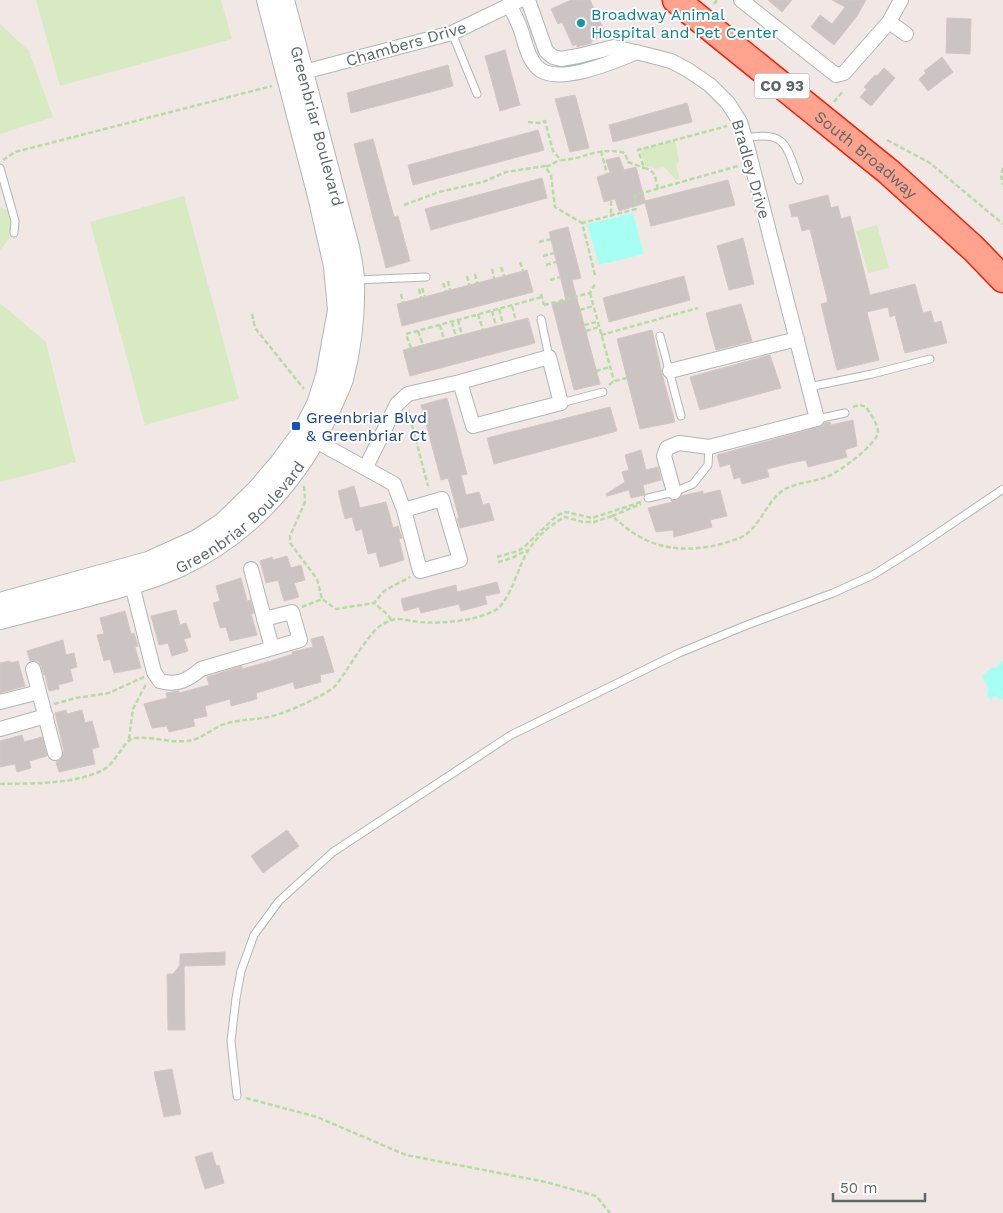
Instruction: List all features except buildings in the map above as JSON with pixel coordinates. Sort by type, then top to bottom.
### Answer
[{"type":"highway","name":"South Broadway","points":[[676,0],[889,172],[974,249],[1003,279]]},
{"type":"street","name":"Greenbriar Boulevard","points":[[0,619],[129,577],[148,562],[197,540],[223,523],[257,490],[280,463],[308,437],[326,376],[345,280],[349,248],[287,78],[267,0]]},
{"type":"street","name":"Greenbriar Boulevard","points":[[284,0],[287,78]]},
{"type":"street","name":"Bradley Drive","points":[[528,0],[546,50],[553,57],[562,59],[614,46],[637,52],[671,61],[688,70],[710,85],[728,103],[740,122],[745,138],[817,419]]},
{"type":"street","points":[[741,0],[836,75],[844,73],[889,22],[901,0]]},
{"type":"street","name":"Chambers Drive","points":[[287,78],[452,33],[515,3]]},
{"type":"street","points":[[515,3],[529,55],[536,67],[547,74],[557,75],[609,64],[637,52]]},
{"type":"street","points":[[889,22],[906,34]]},
{"type":"street","points":[[670,371],[796,339]]},
{"type":"street","points":[[366,468],[397,404],[408,394],[460,382],[549,357],[561,403],[473,426],[460,382]]},
{"type":"street","points":[[674,492],[664,456],[667,448],[679,444],[709,447],[817,419]]},
{"type":"street","points":[[308,437],[394,484],[404,510],[420,571],[460,560],[442,498],[404,510]]},
{"type":"street","points":[[251,569],[272,648]]},
{"type":"street","name":"Greenbriar Boulevard","points":[[0,603],[129,577]]},
{"type":"street","points":[[129,577],[154,672],[160,681],[170,684],[188,679],[201,669],[300,640],[292,612],[264,619]]},
{"type":"street","points":[[33,669],[56,753]]},
{"type":"street","points":[[0,702],[39,692]]},
{"type":"street","points":[[0,729],[45,712]]},
{"type":"lane","points":[[452,33],[477,94]]},
{"type":"lane","points":[[745,138],[770,135],[776,137],[789,152],[799,180]]},
{"type":"lane","points":[[0,168],[15,221],[14,233]]},
{"type":"lane","points":[[345,280],[426,277]]},
{"type":"lane","points":[[541,319],[549,357]]},
{"type":"lane","points":[[660,336],[681,416]]},
{"type":"lane","points":[[809,387],[872,374],[930,359]]},
{"type":"lane","points":[[561,403],[606,389]]},
{"type":"lane","points":[[817,419],[845,413]]},
{"type":"lane","points":[[648,498],[674,492],[693,484],[708,465],[709,447]]},
{"type":"lane","points":[[237,1096],[231,1041],[241,972],[254,935],[279,902],[332,852],[511,736],[679,653],[747,624],[833,593],[873,575],[1003,488]]},
{"type":"path","points":[[714,4],[717,0]]},
{"type":"path","points":[[0,162],[15,152],[287,78]]},
{"type":"path","points":[[834,102],[843,91]]},
{"type":"path","points":[[528,122],[539,123],[545,121],[553,152],[561,160]]},
{"type":"path","points":[[644,168],[638,150],[728,125]]},
{"type":"path","points":[[887,140],[930,163],[1003,224]]},
{"type":"path","points":[[601,150],[607,174]]},
{"type":"path","points":[[404,205],[439,192],[482,182],[506,172],[546,167],[561,160],[601,150],[625,153],[628,162],[653,171],[658,188]]},
{"type":"path","points":[[582,223],[636,209],[635,195],[739,166]]},
{"type":"path","points":[[546,167],[551,175],[556,207],[582,223],[595,275]]},
{"type":"path","points":[[1003,168],[1001,175],[1003,185]]},
{"type":"path","points":[[611,200],[611,215]]},
{"type":"path","points":[[539,242],[551,239]]},
{"type":"path","points":[[543,256],[554,253]]},
{"type":"path","points":[[520,262],[523,271]]},
{"type":"path","points":[[546,265],[556,262]]},
{"type":"path","points":[[502,267],[504,276]]},
{"type":"path","points":[[492,269],[494,278]]},
{"type":"path","points":[[475,274],[477,283]]},
{"type":"path","points":[[467,276],[469,285]]},
{"type":"path","points":[[550,280],[560,277]]},
{"type":"path","points":[[448,281],[450,290]]},
{"type":"path","points":[[443,283],[446,291]]},
{"type":"path","points":[[410,348],[406,334],[499,309],[541,295],[544,307],[590,293],[595,284]]},
{"type":"path","points":[[421,289],[423,297]]},
{"type":"path","points":[[590,293],[614,381]]},
{"type":"path","points":[[401,294],[403,302]]},
{"type":"path","points":[[512,305],[516,321]]},
{"type":"path","points":[[580,310],[594,306]]},
{"type":"path","points":[[601,334],[698,308]]},
{"type":"path","points":[[499,309],[503,324]]},
{"type":"path","points":[[492,311],[496,326]]},
{"type":"path","points":[[252,314],[256,328],[304,389]]},
{"type":"path","points":[[478,314],[482,330]]},
{"type":"path","points":[[458,320],[462,335]]},
{"type":"path","points":[[452,322],[456,337]]},
{"type":"path","points":[[584,325],[598,322]]},
{"type":"path","points":[[440,325],[444,340]]},
{"type":"path","points":[[586,331],[599,327]]},
{"type":"path","points":[[418,331],[422,345]]},
{"type":"path","points":[[596,371],[610,368]]},
{"type":"path","points":[[606,389],[614,381],[627,378]]},
{"type":"path","points":[[407,404],[428,486]]},
{"type":"path","points":[[612,516],[640,537],[683,549],[701,549],[738,539],[750,531],[777,495],[795,485],[830,476],[857,457],[877,436],[878,430],[866,407],[860,405],[853,407],[845,413]]},
{"type":"path","points":[[305,482],[305,502],[290,536],[290,544],[317,579],[322,599],[336,609],[374,603],[384,591],[420,571]]},
{"type":"path","points":[[128,740],[134,738],[190,741],[220,726],[233,722],[264,718],[314,699],[334,687],[381,624],[398,618],[417,622],[448,622],[495,611],[505,599],[528,550],[550,526],[565,517],[583,522],[594,522],[643,502],[592,518],[583,518],[566,512],[550,522],[518,551],[497,557]]},
{"type":"path","points":[[498,562],[528,550]]},
{"type":"path","points":[[292,612],[308,603],[322,599]]},
{"type":"path","points":[[374,603],[391,620]]},
{"type":"path","points":[[45,712],[76,698],[109,693],[154,672]]},
{"type":"path","points":[[0,784],[55,783],[100,772],[114,761],[128,740],[133,709],[141,691],[154,672]]},
{"type":"path","points":[[237,1096],[316,1117],[406,1155],[546,1182],[596,1196],[610,1213]]},
{"type":"green space","points":[[36,0],[221,0],[232,39],[60,86]]},
{"type":"green space","points":[[0,24],[29,51],[53,117],[0,134]]},
{"type":"green space","points":[[675,140],[679,161],[676,165],[680,179],[676,180],[664,167],[655,169],[651,166],[645,166],[640,150]]},
{"type":"green space","points":[[184,196],[239,399],[145,425],[90,222]]},
{"type":"green space","points":[[0,207],[13,213],[14,233],[0,250]]},
{"type":"green space","points":[[877,225],[889,268],[868,273],[856,231]]},
{"type":"green space","points":[[0,303],[46,342],[76,462],[0,482]]},
{"type":"water","points":[[633,213],[644,254],[599,265],[587,224]]},
{"type":"water","points":[[1003,660],[1003,700],[994,696],[991,701],[987,696],[988,689],[982,676],[992,667],[996,668]]},
{"type":"place","name":"Broadway Animal Hospital and Pet Center","points":[[581,23]]},
{"type":"place","name":"Greenbriar Blvd & Greenbriar Ct","points":[[296,426]]}]
